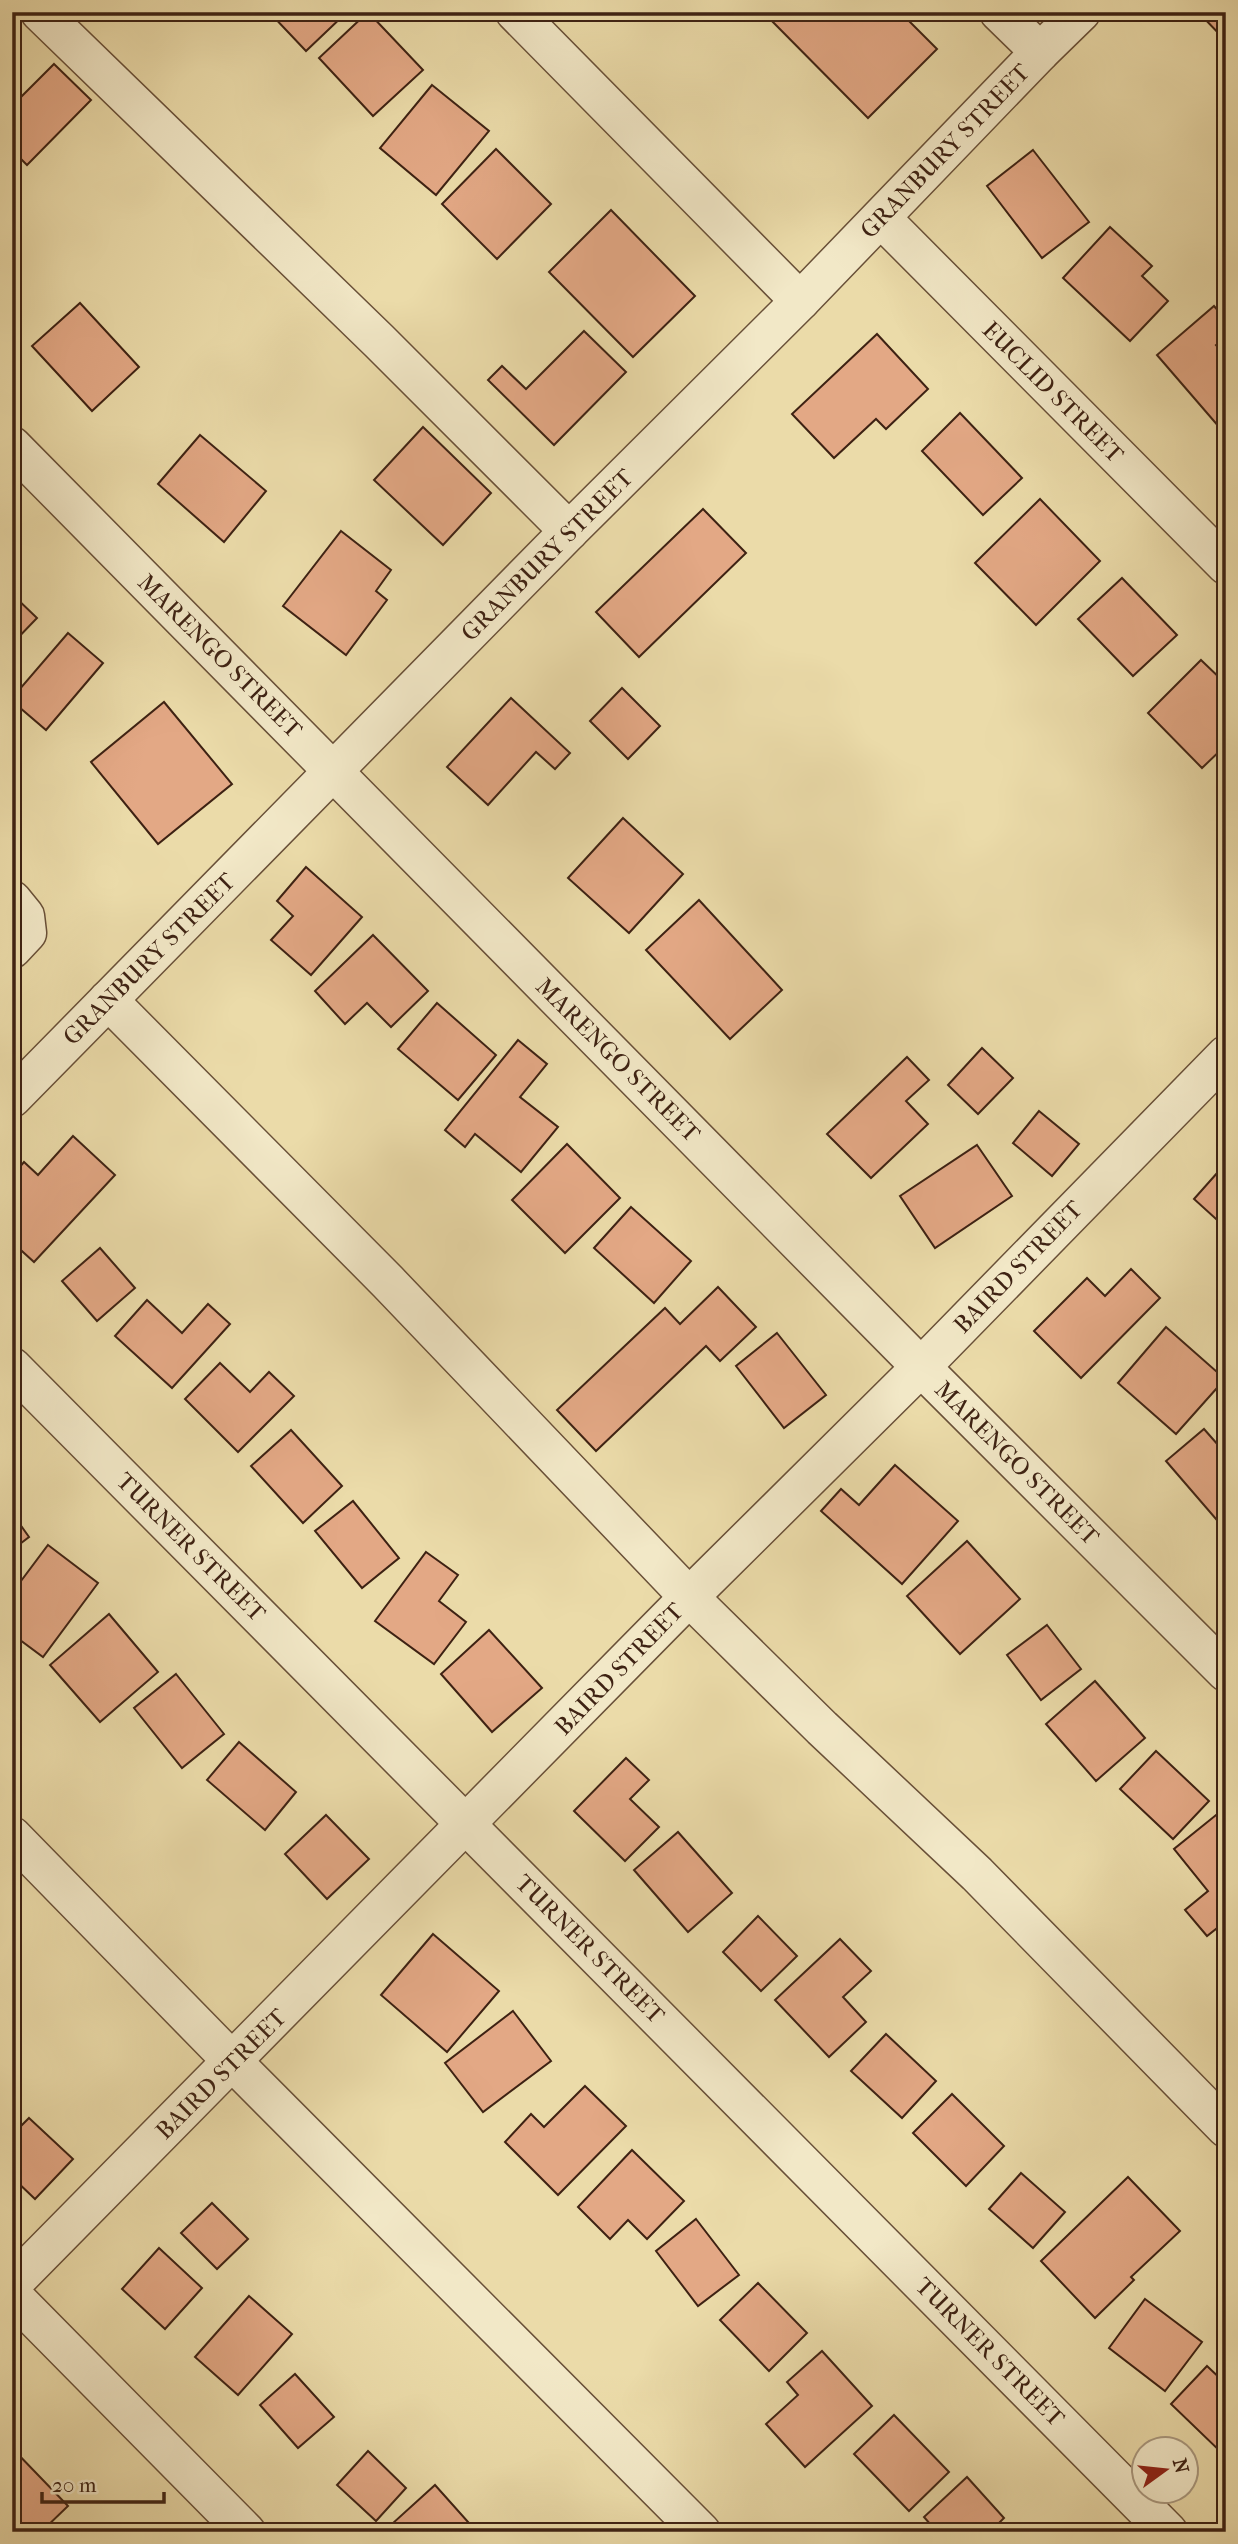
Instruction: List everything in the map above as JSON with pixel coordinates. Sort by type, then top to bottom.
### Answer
[{"type":"street","points":[[40,12],[379,341],[569,531]]},
{"type":"street","points":[[515,12],[800,302]]},
{"type":"street","points":[[999,12],[1040,52]]},
{"type":"street","name":"GRANBURY STREET","points":[[12,1098],[569,531],[800,302],[1081,12]]},
{"type":"street","name":"EUCLID STREET","points":[[881,218],[1226,565]]},
{"type":"street","name":"MARENGO STREET","points":[[12,446],[921,1367],[1226,1672]]},
{"type":"street","points":[[12,900],[25,916],[27,933],[12,948]]},
{"type":"street","points":[[107,1000],[397,1292],[689,1597],[822,1728],[977,1874],[1226,2129]]},
{"type":"street","name":"BAIRD STREET","points":[[12,2284],[689,1597],[921,1367],[1226,1055]]},
{"type":"street","name":"TURNER STREET","points":[[12,1367],[1168,2532]]},
{"type":"street","points":[[12,1836],[701,2532]]},
{"type":"street","points":[[12,2295],[246,2532]]},
{"type":"building","points":[[269,12],[347,12],[306,51]]},
{"type":"building","points":[[368,12],[423,70],[373,116],[319,58]]},
{"type":"building","points":[[763,12],[900,12],[937,49],[868,118]]},
{"type":"building","points":[[1198,12],[1226,12],[1226,41]]},
{"type":"building","points":[[54,64],[91,100],[27,165],[12,150],[12,106]]},
{"type":"building","points":[[432,85],[489,131],[436,195],[380,148]]},
{"type":"building","points":[[496,149],[551,204],[497,259],[442,204]]},
{"type":"building","points":[[1033,150],[1089,222],[1042,258],[987,186]]},
{"type":"building","points":[[611,210],[695,296],[633,357],[549,272]]},
{"type":"building","points":[[1110,227],[1152,266],[1142,276],[1168,301],[1130,341],[1063,278]]},
{"type":"building","points":[[80,303],[139,367],[92,411],[32,346]]},
{"type":"building","points":[[1214,306],[1226,320],[1226,337],[1216,345],[1226,356],[1226,435],[1157,355]]},
{"type":"building","points":[[584,331],[626,372],[554,445],[488,380],[502,366],[526,389]]},
{"type":"building","points":[[877,334],[928,389],[886,429],[876,419],[834,458],[792,414]]},
{"type":"building","points":[[960,413],[1022,478],[983,515],[922,451]]},
{"type":"building","points":[[423,427],[491,493],[443,545],[374,480]]},
{"type":"building","points":[[200,435],[266,491],[224,542],[158,484]]},
{"type":"building","points":[[1040,499],[1100,561],[1036,625],[975,563]]},
{"type":"building","points":[[703,509],[746,553],[639,657],[596,612]]},
{"type":"building","points":[[341,531],[391,570],[376,591],[387,600],[346,655],[283,606]]},
{"type":"building","points":[[1122,578],[1177,635],[1133,676],[1078,619]]},
{"type":"building","points":[[12,594],[37,618],[12,644]]},
{"type":"building","points":[[68,633],[103,663],[46,730],[12,701],[12,698]]},
{"type":"building","points":[[1201,660],[1226,684],[1226,745],[1202,768],[1148,713]]},
{"type":"building","points":[[622,688],[660,726],[628,759],[590,721]]},
{"type":"building","points":[[511,698],[570,753],[555,769],[536,752],[488,805],[447,767]]},
{"type":"building","points":[[164,702],[232,784],[158,844],[91,762]]},
{"type":"building","points":[[623,818],[683,874],[629,933],[568,878]]},
{"type":"building","points":[[306,867],[362,917],[311,975],[271,940],[293,916],[277,901]]},
{"type":"building","points":[[699,900],[782,990],[730,1039],[646,950]]},
{"type":"building","points":[[373,935],[428,991],[391,1027],[367,1003],[345,1024],[315,991]]},
{"type":"building","points":[[437,1003],[496,1055],[458,1100],[398,1049]]},
{"type":"building","points":[[518,1040],[547,1064],[520,1097],[558,1127],[521,1172],[475,1134],[465,1147],[445,1130]]},
{"type":"building","points":[[982,1048],[1013,1078],[978,1114],[948,1085]]},
{"type":"building","points":[[907,1057],[929,1080],[906,1101],[928,1124],[871,1178],[827,1134]]},
{"type":"building","points":[[1039,1111],[1079,1144],[1052,1176],[1013,1143]]},
{"type":"building","points":[[73,1136],[115,1175],[34,1262],[12,1242],[12,1176],[24,1162],[38,1175]]},
{"type":"building","points":[[567,1144],[620,1198],[565,1253],[512,1200]]},
{"type":"building","points":[[977,1145],[1012,1196],[935,1248],[900,1196]]},
{"type":"building","points":[[1226,1163],[1226,1228],[1194,1199]]},
{"type":"building","points":[[631,1207],[691,1261],[654,1303],[594,1248]]},
{"type":"building","points":[[100,1248],[135,1288],[97,1321],[62,1281]]},
{"type":"building","points":[[1131,1269],[1160,1298],[1081,1378],[1034,1331],[1087,1278],[1105,1296]]},
{"type":"building","points":[[718,1287],[756,1327],[720,1361],[706,1346],[596,1451],[557,1410],[665,1308],[680,1324]]},
{"type":"building","points":[[147,1300],[182,1333],[208,1304],[230,1324],[172,1388],[115,1336]]},
{"type":"building","points":[[1166,1327],[1225,1379],[1176,1434],[1118,1383]]},
{"type":"building","points":[[777,1333],[826,1395],[784,1428],[736,1366]]},
{"type":"building","points":[[220,1363],[250,1392],[269,1372],[294,1396],[238,1452],[185,1399]]},
{"type":"building","points":[[1204,1429],[1226,1454],[1226,1523],[1222,1526],[1166,1461]]},
{"type":"building","points":[[291,1430],[342,1486],[303,1523],[251,1466]]},
{"type":"building","points":[[895,1465],[958,1521],[902,1584],[821,1511],[841,1489],[859,1505]]},
{"type":"building","points":[[353,1501],[399,1558],[362,1588],[315,1531]]},
{"type":"building","points":[[12,1513],[29,1537],[12,1550]]},
{"type":"building","points":[[967,1541],[1020,1599],[960,1654],[907,1596]]},
{"type":"building","points":[[48,1545],[98,1583],[43,1657],[12,1634],[12,1593]]},
{"type":"building","points":[[426,1552],[458,1575],[439,1601],[466,1622],[434,1664],[375,1621]]},
{"type":"building","points":[[109,1614],[158,1672],[100,1722],[50,1665]]},
{"type":"building","points":[[1047,1625],[1081,1669],[1041,1700],[1007,1655]]},
{"type":"building","points":[[489,1630],[542,1688],[492,1732],[441,1674]]},
{"type":"building","points":[[176,1674],[224,1734],[182,1768],[134,1708]]},
{"type":"building","points":[[1095,1681],[1145,1738],[1096,1781],[1046,1724]]},
{"type":"building","points":[[239,1742],[296,1792],[265,1830],[207,1780]]},
{"type":"building","points":[[1156,1751],[1209,1801],[1173,1839],[1120,1789]]},
{"type":"building","points":[[626,1758],[649,1780],[630,1799],[659,1827],[625,1861],[574,1811]]},
{"type":"building","points":[[1226,1807],[1226,1921],[1207,1936],[1185,1910],[1208,1891],[1174,1849]]},
{"type":"building","points":[[326,1815],[369,1859],[327,1899],[285,1854]]},
{"type":"building","points":[[678,1832],[732,1893],[688,1932],[634,1870]]},
{"type":"building","points":[[758,1916],[797,1956],[761,1991],[723,1952]]},
{"type":"building","points":[[433,1934],[499,1991],[447,2052],[381,1995]]},
{"type":"building","points":[[840,1939],[871,1971],[843,1997],[866,2022],[829,2057],[775,2000]]},
{"type":"building","points":[[513,2011],[551,2061],[483,2112],[445,2063]]},
{"type":"building","points":[[886,2034],[936,2081],[902,2118],[851,2071]]},
{"type":"building","points":[[585,2086],[626,2126],[558,2195],[505,2142],[531,2114],[544,2127]]},
{"type":"building","points":[[952,2094],[1004,2146],[966,2186],[913,2133]]},
{"type":"building","points":[[29,2118],[73,2159],[35,2199],[12,2177],[12,2135]]},
{"type":"building","points":[[632,2150],[684,2201],[647,2239],[628,2220],[610,2239],[578,2207]]},
{"type":"building","points":[[1021,2173],[1065,2212],[1033,2248],[989,2209]]},
{"type":"building","points":[[1128,2177],[1180,2231],[1131,2277],[1134,2280],[1095,2318],[1041,2261]]},
{"type":"building","points":[[212,2203],[248,2239],[217,2269],[181,2233]]},
{"type":"building","points":[[696,2219],[739,2275],[698,2306],[656,2251]]},
{"type":"building","points":[[159,2248],[202,2288],[165,2329],[122,2289]]},
{"type":"building","points":[[758,2283],[807,2333],[769,2371],[720,2320]]},
{"type":"building","points":[[249,2296],[292,2334],[238,2395],[195,2357]]},
{"type":"building","points":[[1145,2299],[1202,2342],[1165,2391],[1109,2348]]},
{"type":"building","points":[[822,2351],[872,2406],[805,2467],[766,2424],[798,2395],[787,2382]]},
{"type":"building","points":[[1207,2366],[1226,2384],[1226,2457],[1171,2404]]},
{"type":"building","points":[[295,2374],[334,2417],[298,2448],[260,2405]]},
{"type":"building","points":[[894,2415],[949,2472],[909,2511],[854,2454]]},
{"type":"building","points":[[12,2448],[68,2506],[41,2532],[21,2532],[12,2522]]},
{"type":"building","points":[[368,2451],[406,2488],[376,2521],[337,2485]]},
{"type":"building","points":[[967,2477],[1004,2518],[990,2532],[937,2532],[924,2517]]},
{"type":"building","points":[[435,2485],[477,2532],[400,2532],[393,2523]]}]
